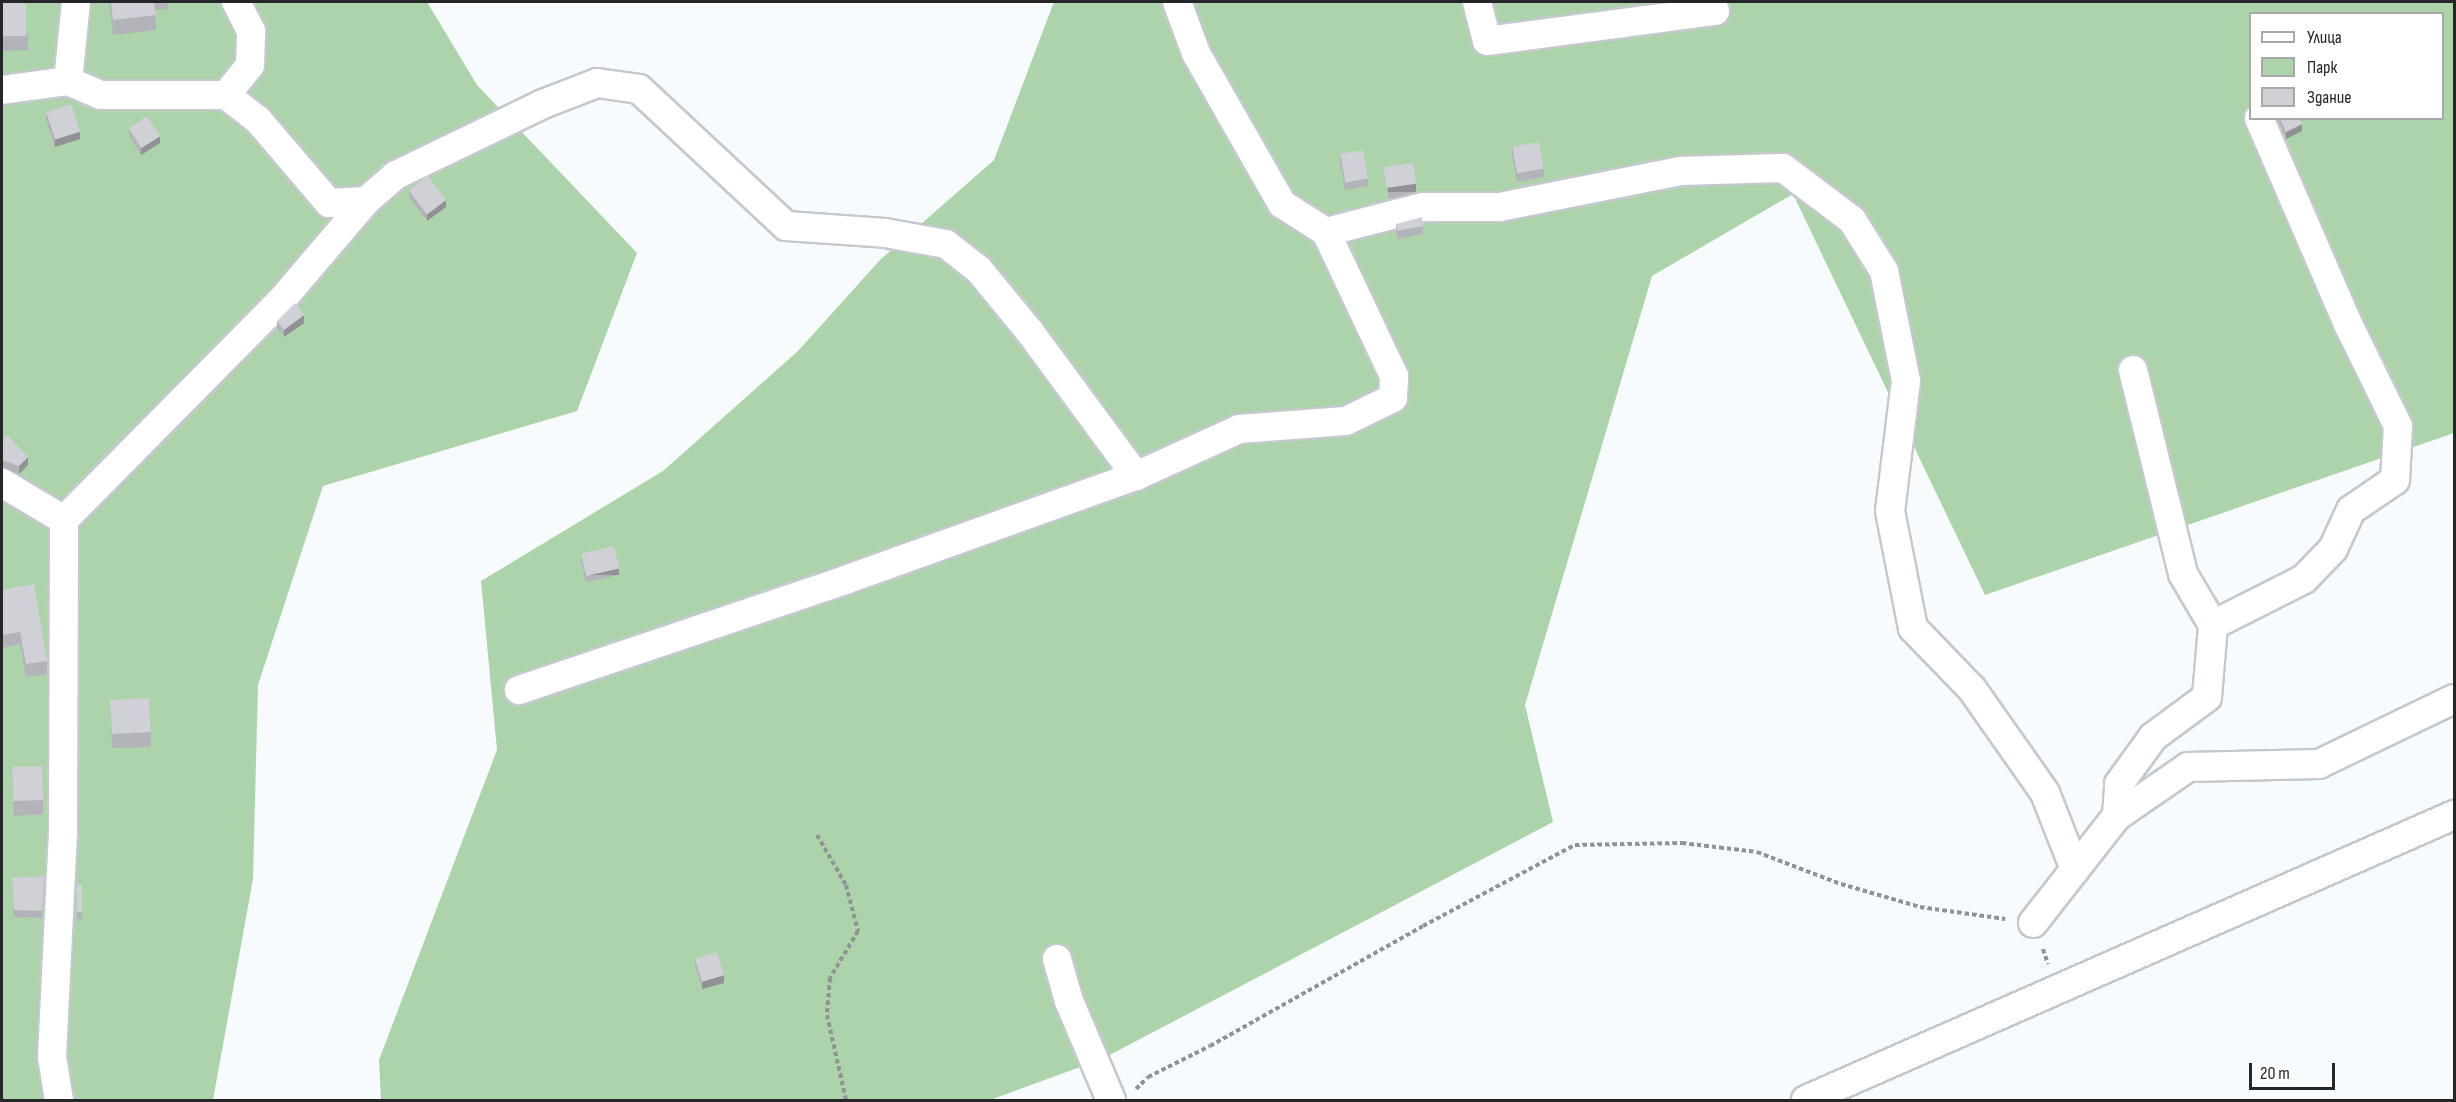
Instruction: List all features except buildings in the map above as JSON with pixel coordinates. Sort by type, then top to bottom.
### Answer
[{"type":"street","points":[[68,81],[76,2]]},
{"type":"street","points":[[226,95],[250,65],[251,31],[236,2]]},
{"type":"street","points":[[519,690],[845,580],[1136,476],[1239,429],[1346,421],[1393,398],[1394,376],[1326,232],[1282,204],[1196,53],[1177,2]]},
{"type":"street","points":[[1477,2],[1487,41],[1715,11]]},
{"type":"street","points":[[2,90],[68,81],[101,95],[226,95],[258,120],[329,203],[366,201]]},
{"type":"street","points":[[59,1101],[52,1057],[63,830],[64,520],[280,302],[366,201],[396,175],[543,104],[597,83],[639,89],[786,226],[885,233],[946,244],[979,270],[1030,332],[1136,476]]},
{"type":"street","points":[[2213,625],[2304,579],[2332,549],[2351,510],[2395,480],[2398,426],[2348,324],[2260,120]]},
{"type":"street","points":[[1326,232],[1423,207],[1500,207],[1680,171],[1783,168],[1852,220],[1884,271],[1905,381],[1890,510],[1913,628],[1972,689],[2045,793],[2075,869]]},
{"type":"street","points":[[2117,816],[2119,784],[2153,737],[2207,697],[2213,625],[2183,574],[2133,370]]},
{"type":"street","points":[[2,483],[64,520]]},
{"type":"street","points":[[2033,923],[2117,816],[2188,767],[2319,764],[2454,699]]},
{"type":"street","points":[[1806,1101],[2454,815]]},
{"type":"street","points":[[1057,959],[1069,1001],[1122,1097]]},
{"type":"path","points":[[817,835],[846,885],[858,931],[830,978],[827,1015],[846,1101]]},
{"type":"path","points":[[1122,1097],[1148,1077],[1210,1046],[1423,926],[1575,845],[1682,843],[1757,852],[1841,884],[1920,908],[2033,923],[2058,989]]},
{"type":"green space","points":[[2,2],[427,2],[477,85],[637,253],[577,411],[323,486],[258,685],[253,879],[213,1100],[2,1100]]},
{"type":"green space","points":[[1054,2],[2454,2],[2454,433],[1985,595],[1793,194],[1652,276],[1525,705],[1553,822],[1102,1059],[990,1100],[381,1100],[379,1060],[497,750],[481,581],[663,471],[798,351],[880,260],[994,160]]}]
